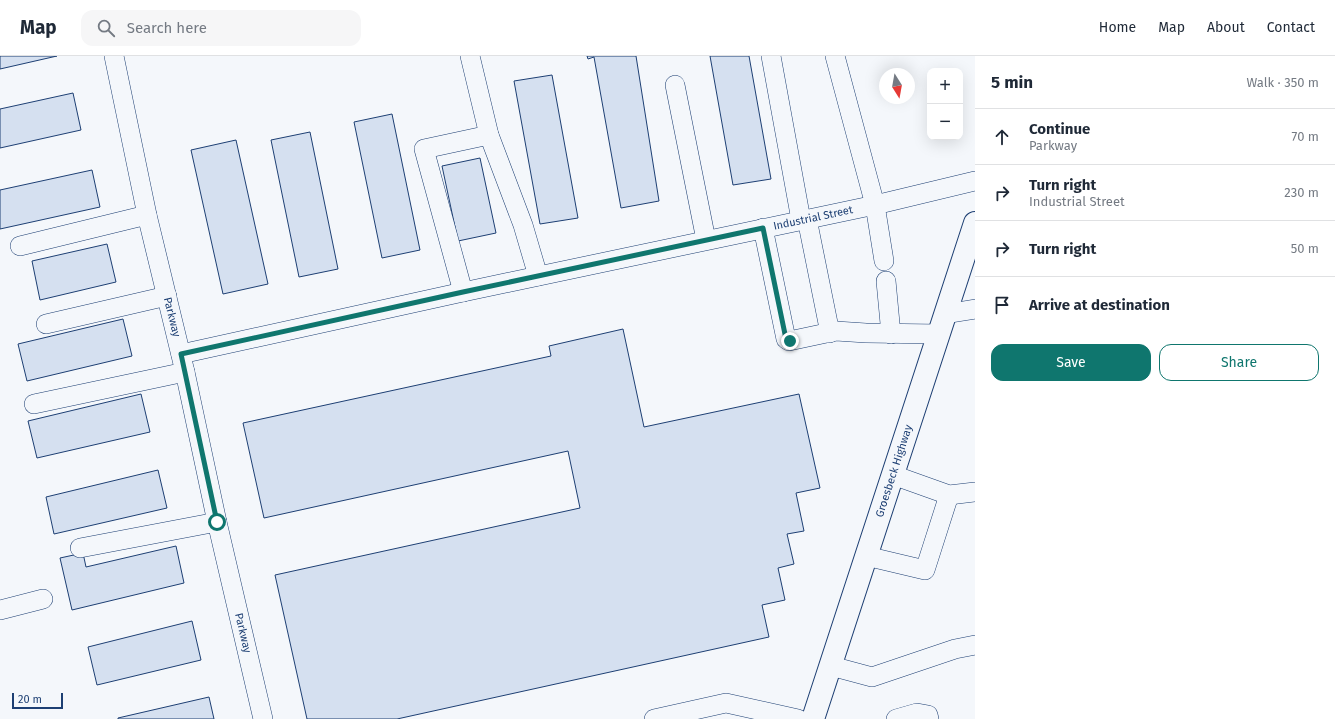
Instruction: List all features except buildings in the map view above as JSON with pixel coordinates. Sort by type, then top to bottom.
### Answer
[{"type":"main road","name":"Groesbeck Highway","points":[[813,719],[975,223]]},
{"type":"street","name":"Parkway","points":[[114,56],[147,215],[183,363],[217,522],[263,719]]},
{"type":"street","points":[[470,56],[489,135],[523,225],[538,276]]},
{"type":"street","points":[[771,56],[804,220],[830,333]]},
{"type":"street","points":[[835,56],[875,205],[884,261]]},
{"type":"street","points":[[675,85],[706,240]]},
{"type":"street","points":[[463,292],[424,149],[489,135]]},
{"type":"street","name":"Industrial Street","points":[[34,404],[183,363],[463,292],[875,205],[975,181]]},
{"type":"street","points":[[20,246],[147,215]]},
{"type":"street","points":[[763,228],[786,339],[790,341],[836,331],[891,334],[942,324],[975,309]]},
{"type":"street","points":[[886,281],[891,334]]},
{"type":"street","points":[[46,324],[166,296]]},
{"type":"street","points":[[893,475],[949,495],[975,492]]},
{"type":"street","points":[[866,556],[925,570],[949,495]]},
{"type":"street","points":[[80,548],[217,522]]},
{"type":"street","points":[[0,610],[43,599]]},
{"type":"street","points":[[830,666],[872,677],[954,650],[975,645]]},
{"type":"street","points":[[654,719],[726,703],[798,719]]},
{"type":"street","points":[[896,719],[917,713],[928,715],[929,719]]},
{"type":"route","points":[[217,522],[181,354],[763,228],[786,339],[790,341]]}]
